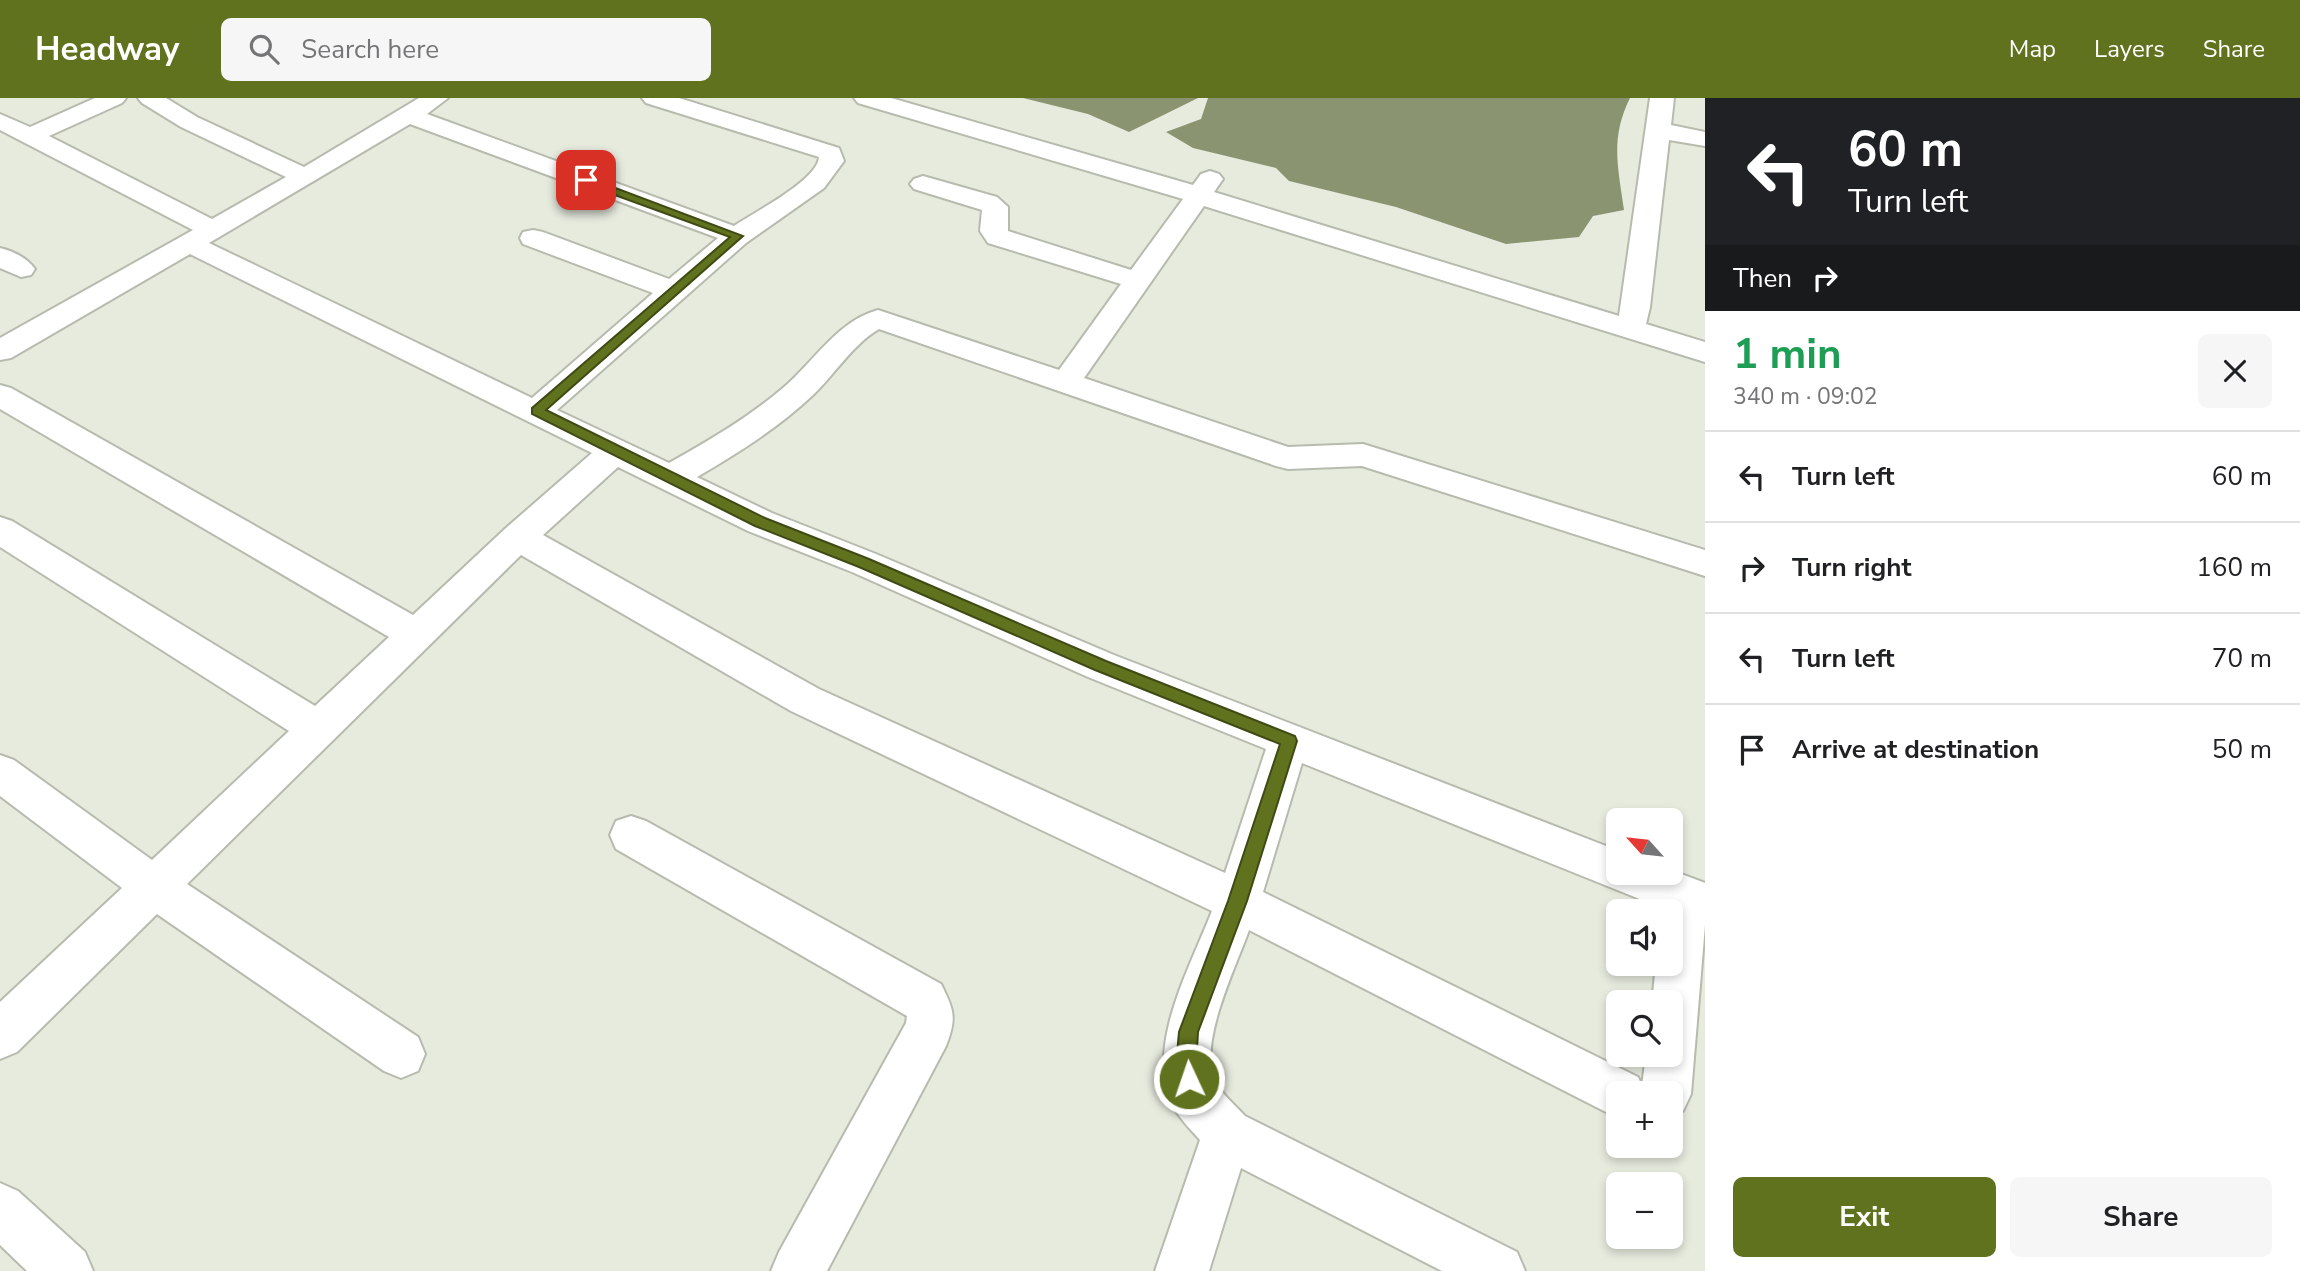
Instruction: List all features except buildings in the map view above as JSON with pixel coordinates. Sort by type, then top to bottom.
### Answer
[{"type":"street","points":[[29,136],[114,98]]},
{"type":"street","points":[[150,98],[189,122],[305,177]]},
{"type":"street","points":[[0,351],[202,237],[436,98]]},
{"type":"street","points":[[537,411],[737,236],[795,198],[828,170],[832,161],[830,153],[654,98]]},
{"type":"street","points":[[866,98],[1205,188]]},
{"type":"street","points":[[932,98],[1205,188],[1633,318],[1705,352]]},
{"type":"street","points":[[1633,318],[1661,98]]},
{"type":"street","points":[[408,115],[737,236]]},
{"type":"street","points":[[0,121],[202,237],[537,411],[760,522],[873,566],[1101,666],[1606,865]]},
{"type":"street","points":[[1656,130],[1705,139]]},
{"type":"street","points":[[923,184],[995,207],[993,231],[998,237],[1139,281]]},
{"type":"street","points":[[1066,382],[1205,188]]},
{"type":"street","points":[[533,238],[675,291]]},
{"type":"street","points":[[1633,318],[1705,328]]},
{"type":"street","points":[[671,477],[768,418],[799,394],[861,326],[878,319],[1288,458],[1363,454],[1705,563]]},
{"type":"street","points":[[0,395],[416,635]]},
{"type":"street","points":[[0,1035],[518,537],[616,450]]},
{"type":"street","points":[[0,530],[319,729]]},
{"type":"street","points":[[518,537],[805,700],[1238,901],[1606,1086]]},
{"type":"street","points":[[1289,741],[1238,901],[1189,1032],[1186,1065],[1194,1094],[1227,1134],[1498,1271]]},
{"type":"street","points":[[0,773],[155,887],[401,1054]]},
{"type":"street","points":[[631,835],[925,1000],[930,1013],[929,1029],[798,1271]]},
{"type":"street","points":[[1659,886],[1695,900],[1680,990]]},
{"type":"street","points":[[1182,1271],[1227,1134]]},
{"type":"street","points":[[0,1209],[66,1271]]},
{"type":"shaded area","points":[[1023,98],[1198,98],[1129,132],[1088,114]]},
{"type":"shaded area","points":[[1208,98],[1630,98],[1620,126],[1617,153],[1624,210],[1593,216],[1579,237],[1506,244],[1396,207],[1289,181],[1276,168],[1193,148],[1166,132],[1201,119]]},
{"type":"route","points":[[586,180],[737,236],[537,411],[760,522],[864,563],[1101,666],[1289,741],[1238,901],[1189,1032],[1186,1065],[1189,1079]]}]
